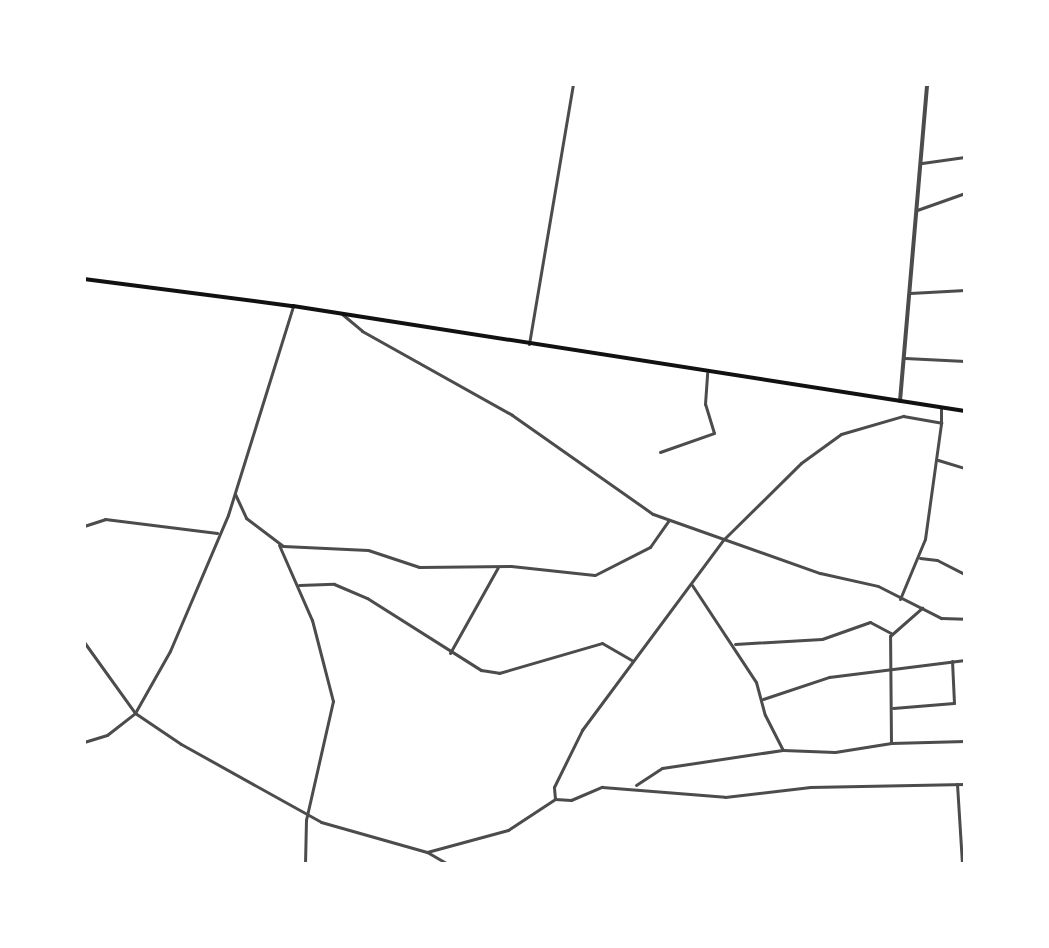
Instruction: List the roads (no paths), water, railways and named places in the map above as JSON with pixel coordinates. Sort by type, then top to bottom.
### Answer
[{"type":"main road","points":[[84,279],[293,306],[965,411]]},
{"type":"street","points":[[529,344],[573,84]]},
{"type":"street","points":[[900,401],[927,84]]},
{"type":"street","points":[[922,163],[965,157]]},
{"type":"street","points":[[917,210],[965,193]]},
{"type":"street","points":[[909,293],[965,290]]},
{"type":"street","points":[[84,742],[107,735],[135,713],[170,651],[235,493],[293,306]]},
{"type":"street","points":[[342,314],[362,331],[512,415],[617,492],[668,521],[820,573],[878,586],[941,618],[965,619]]},
{"type":"street","points":[[905,358],[965,361]]},
{"type":"street","points":[[660,452],[714,433],[705,404],[707,373]]},
{"type":"street","points":[[900,599],[919,558],[937,460],[941,408]]},
{"type":"street","points":[[555,799],[554,787],[582,730],[633,660],[724,539],[801,463],[841,434],[903,416],[941,423]]},
{"type":"street","points":[[937,460],[965,468]]},
{"type":"street","points":[[235,493],[246,518],[278,543],[299,585],[333,701],[309,815],[305,864]]},
{"type":"street","points":[[84,526],[105,519],[218,533]]},
{"type":"street","points":[[278,543],[368,550],[419,567],[498,567],[595,575],[650,547],[668,521]]},
{"type":"street","points":[[919,558],[937,560],[965,574]]},
{"type":"street","points":[[450,653],[498,567]]},
{"type":"street","points":[[299,585],[334,584],[367,598],[481,670],[499,673],[602,643],[633,660]]},
{"type":"street","points":[[692,585],[735,644],[763,699],[765,715],[783,750]]},
{"type":"street","points":[[891,633],[922,608]]},
{"type":"street","points":[[735,644],[822,639],[870,622],[891,633]]},
{"type":"street","points":[[891,633],[891,743]]},
{"type":"street","points":[[84,642],[135,713],[228,773],[309,815],[427,852],[448,864]]},
{"type":"street","points":[[763,699],[800,684],[891,668],[965,660]]},
{"type":"street","points":[[893,708],[954,703],[952,661]]},
{"type":"street","points":[[635,786],[662,768],[783,750],[835,752],[891,743],[965,741]]},
{"type":"street","points":[[957,784],[963,864]]},
{"type":"street","points":[[427,852],[508,830],[555,799],[571,800],[591,788],[635,786],[683,796],[725,797],[810,787],[965,784]]}]
